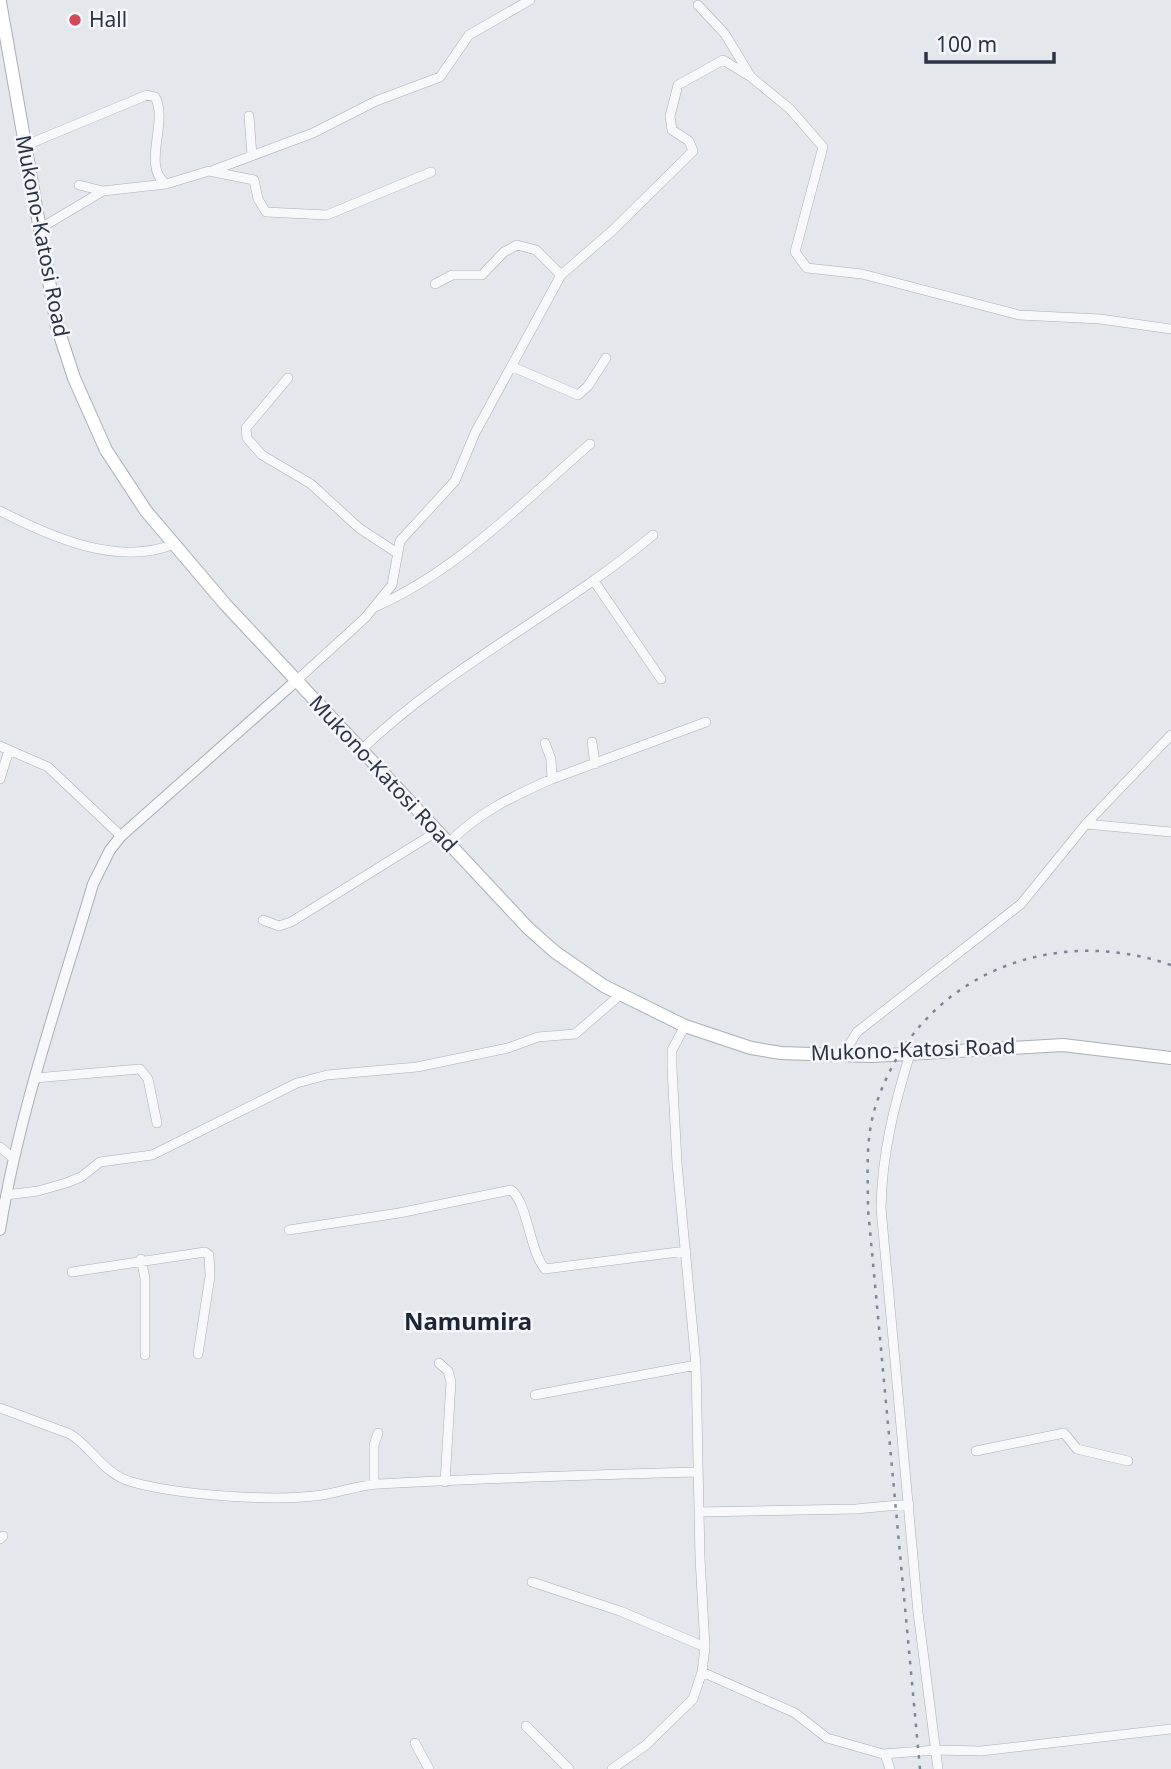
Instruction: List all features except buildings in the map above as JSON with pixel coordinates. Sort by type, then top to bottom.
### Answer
[{"type":"main road","name":"Mukono-Katosi Road","points":[[0,2],[5,55],[57,326],[87,409],[106,450],[130,488],[174,544],[360,751],[555,952],[620,995],[685,1026],[751,1048],[813,1056],[850,1056],[1063,1045],[1171,1058]]},
{"type":"street","points":[[79,185],[103,191],[166,184],[252,156],[440,77],[469,35],[530,0]]},
{"type":"street","points":[[698,5],[725,34],[751,77]]},
{"type":"street","points":[[0,1230],[13,1158],[35,1078],[93,884],[103,862],[121,836],[297,680],[374,607],[392,585],[400,541],[455,481],[475,433],[561,275],[636,208],[694,151],[689,141],[673,130],[670,116],[678,85],[723,60],[751,77],[790,109],[824,147],[795,252],[807,268],[862,274],[1019,315],[1100,319],[1171,329]]},
{"type":"street","points":[[24,146],[131,99],[152,95],[161,109],[155,168],[160,180],[166,184]]},
{"type":"street","points":[[249,116],[252,156]]},
{"type":"street","points":[[209,171],[254,180],[258,200],[266,212],[318,216],[336,213],[431,172]]},
{"type":"street","points":[[39,229],[103,191]]},
{"type":"street","points":[[435,284],[452,275],[481,275],[504,252],[517,244],[536,250],[561,275]]},
{"type":"street","points":[[513,367],[578,395],[588,386],[606,358]]},
{"type":"street","points":[[288,378],[246,428],[251,445],[311,484],[359,528],[397,553]]},
{"type":"street","points":[[374,607],[400,596],[438,571],[590,444]]},
{"type":"street","points":[[0,511],[71,542],[116,552],[152,553],[174,544]]},
{"type":"street","points":[[360,751],[414,703],[594,581],[653,535]]},
{"type":"street","points":[[594,581],[661,679]]},
{"type":"street","points":[[448,844],[460,831],[499,805],[551,779],[706,722]]},
{"type":"street","points":[[850,1056],[849,1045],[858,1032],[1021,904],[1086,824],[1171,735]]},
{"type":"street","points":[[592,742],[595,764]]},
{"type":"street","points":[[545,743],[551,759],[551,779]]},
{"type":"street","points":[[0,779],[5,748],[38,762],[65,780],[121,836]]},
{"type":"street","points":[[1086,824],[1171,832]]},
{"type":"street","points":[[263,920],[279,926],[291,922],[436,832]]},
{"type":"street","points":[[6,1195],[38,1191],[66,1183],[81,1177],[100,1162],[152,1155],[297,1083],[327,1075],[417,1067],[509,1048],[538,1037],[575,1034],[620,995]]},
{"type":"street","points":[[612,1769],[646,1745],[693,1699],[702,1672],[705,1647],[696,1365],[677,1163],[672,1068],[673,1050],[685,1026]]},
{"type":"street","points":[[910,1054],[890,1120],[882,1163],[881,1208],[938,1769]]},
{"type":"street","points":[[35,1078],[140,1069],[148,1079],[157,1123]]},
{"type":"street","points":[[0,1147],[13,1158]]},
{"type":"street","points":[[289,1230],[398,1213],[511,1190],[517,1196],[545,1269],[686,1251]]},
{"type":"street","points":[[72,1272],[141,1259],[205,1252],[209,1255],[209,1276],[198,1354]]},
{"type":"street","points":[[141,1259],[145,1278],[145,1355]]},
{"type":"street","points":[[439,1363],[448,1371],[451,1382],[445,1482]]},
{"type":"street","points":[[535,1395],[696,1365]]},
{"type":"street","points":[[0,1408],[80,1440],[111,1473],[131,1482],[209,1494],[264,1497],[322,1495],[374,1484],[698,1472]]},
{"type":"street","points":[[374,1484],[374,1445],[378,1433]]},
{"type":"street","points":[[976,1451],[1064,1433],[1077,1449],[1128,1461]]},
{"type":"street","points":[[699,1513],[856,1509],[909,1504]]},
{"type":"street","points":[[532,1582],[620,1611],[705,1647]]},
{"type":"street","points":[[702,1672],[795,1713],[827,1738],[860,1750],[886,1754],[936,1750],[981,1751],[1171,1729]]},
{"type":"street","points":[[526,1726],[569,1769]]},
{"type":"street","points":[[415,1743],[429,1769]]},
{"type":"street","points":[[886,1754],[890,1769]]},
{"type":"railway","points":[[920,1769],[868,1209],[868,1145],[875,1108],[894,1063],[921,1025],[954,995],[992,972],[1033,957],[1078,951],[1124,954],[1171,965]]},
{"type":"place","name":"Hall","points":[[75,20]]},
{"type":"district","name":"Namumira","points":[[468,1322]]}]
